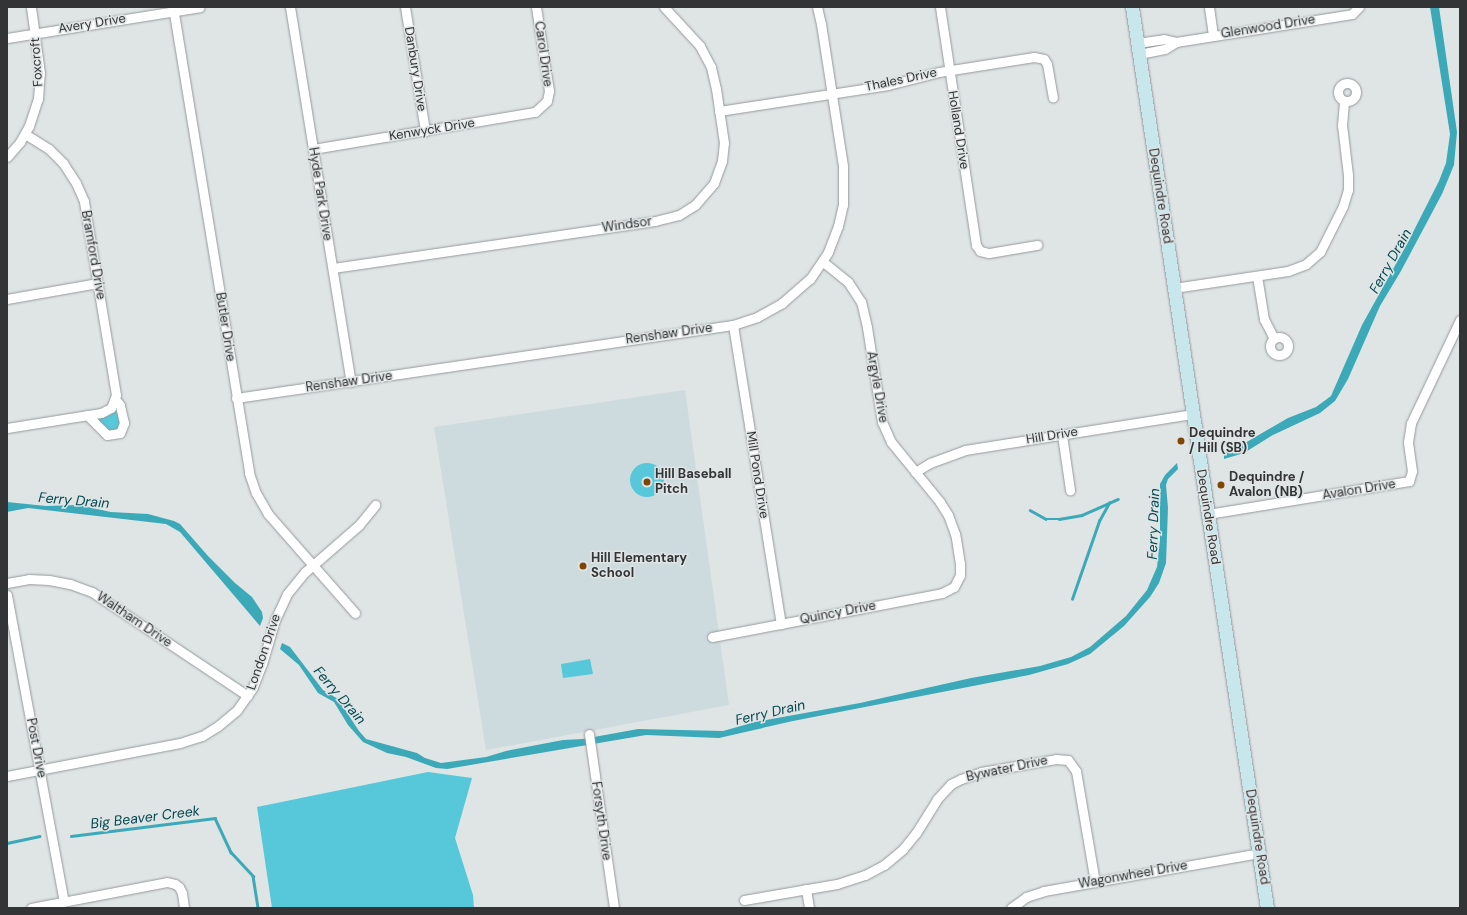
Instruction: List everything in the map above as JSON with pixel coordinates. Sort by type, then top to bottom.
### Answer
[{"type":"main road","name":"Dequindre Road","points":[[1132,7],[1267,908]]},
{"type":"street","name":"Foxcroft","points":[[7,157],[25,134],[36,109],[40,87],[39,59],[31,7]]},
{"type":"street","name":"Avery Drive","points":[[7,38],[173,9],[200,7]]},
{"type":"street","name":"Hyde Park Drive","points":[[290,7],[333,268],[350,382]]},
{"type":"street","name":"Danbury Drive","points":[[405,7],[425,131]]},
{"type":"street","name":"Carol Drive","points":[[536,7],[549,84],[547,101]]},
{"type":"street","name":"Windsor","points":[[333,268],[655,221],[679,215],[703,198],[717,176],[723,152],[714,75],[708,60],[693,37],[664,7]]},
{"type":"street","name":"Renshaw Drive","points":[[236,398],[733,325],[758,317],[782,303],[810,279],[822,261],[831,245],[838,226],[844,194],[843,166],[817,7]]},
{"type":"street","name":"Holland Drive","points":[[940,7],[975,241],[980,251],[989,253],[1037,245]]},
{"type":"street","points":[[1209,7],[1213,36]]},
{"type":"street","name":"Glenwood Drive","points":[[1138,48],[1165,49],[1176,42],[1352,14],[1359,7]]},
{"type":"street","name":"Butler Drive","points":[[173,9],[247,463],[256,492],[268,514],[355,613]]},
{"type":"street","name":"Thales Drive","points":[[719,110],[895,84],[949,70],[1040,57],[1044,59],[1047,64],[1053,97]]},
{"type":"street","name":"Kenwyck Drive","points":[[313,149],[528,114],[535,112],[547,101]]},
{"type":"street","points":[[1174,288],[1288,271],[1302,266],[1314,258],[1328,237],[1343,206],[1348,190],[1348,175],[1342,125],[1344,101]]},
{"type":"street","name":"Bramford Drive","points":[[25,134],[42,144],[58,158],[76,183],[86,211],[115,383],[116,400],[120,405],[124,423],[120,433],[116,435],[107,435],[87,416]]},
{"type":"street","name":"Argyle Drive","points":[[822,261],[848,282],[861,302],[867,327],[882,422],[891,442],[940,502],[948,515],[955,534],[959,557],[961,570],[959,580]]},
{"type":"street","points":[[1258,276],[1264,319],[1274,339]]},
{"type":"street","points":[[7,299],[98,283]]},
{"type":"street","name":"Avalon Drive","points":[[1208,514],[1409,481],[1412,471],[1408,442],[1411,423],[1460,320]]},
{"type":"street","name":"Mill Pond Drive","points":[[733,325],[781,624]]},
{"type":"street","points":[[7,428],[87,416],[106,411],[111,408],[116,400]]},
{"type":"street","name":"Hill Drive","points":[[916,472],[930,463],[965,450],[1193,414]]},
{"type":"street","points":[[1062,435],[1070,490]]},
{"type":"street","name":"London Drive","points":[[7,776],[189,741],[211,731],[226,721],[248,696],[258,676],[274,620],[282,601],[293,586],[359,525],[375,505]]},
{"type":"street","name":"Waltham Drive","points":[[7,583],[29,580],[49,580],[70,584],[92,592],[248,696]]},
{"type":"street","name":"Quincy Drive","points":[[712,637],[942,593],[951,590],[959,580]]},
{"type":"street","name":"Post Drive","points":[[7,595],[64,902]]},
{"type":"street","name":"Forsyth Drive","points":[[589,735],[614,908]]},
{"type":"street","name":"Bywater Drive","points":[[744,900],[854,879],[874,871],[892,859],[916,833],[944,791],[960,779],[981,772],[1060,758],[1071,762],[1076,771],[1095,882]]},
{"type":"street","name":"Wagonwheel Drive","points":[[1011,908],[1026,897],[1038,892],[1259,853]]},
{"type":"street","points":[[31,908],[167,882],[175,884],[182,893],[184,908]]},
{"type":"street","points":[[806,889],[809,908]]},
{"type":"shaded area","name":"Ferry Drain","points":[[1430,7],[1439,7],[1457,132],[1454,165],[1442,194],[1401,271],[1380,306],[1348,379],[1335,401],[1320,413],[1273,435],[1244,453],[1224,459],[1224,452],[1233,450],[1288,418],[1316,407],[1331,396],[1362,325],[1407,244],[1439,181],[1446,163],[1450,134]]},
{"type":"shaded area","name":"Hill Elementary School","points":[[685,390],[729,705],[486,750],[434,427]]},
{"type":"shaded area","points":[[116,411],[121,420],[119,429],[109,432],[97,419],[106,417]]},
{"type":"shaded area","name":"Hill Baseball Pitch","points":[[650,463],[657,465],[662,470],[664,480],[662,490],[657,495],[644,497],[637,495],[632,490],[630,477],[632,470],[637,465]]},
{"type":"shaded area","name":"Ferry Drain","points":[[1177,463],[1178,469],[1168,479],[1166,485],[1168,508],[1166,563],[1159,583],[1150,597],[1124,626],[1090,654],[1068,664],[1029,675],[793,721],[719,738],[646,735],[447,769],[436,768],[406,757],[387,753],[363,742],[348,725],[334,702],[318,693],[299,665],[280,649],[282,643],[290,647],[323,690],[338,699],[366,739],[417,753],[425,758],[441,763],[486,757],[506,751],[563,740],[583,739],[638,729],[723,731],[755,722],[860,703],[971,678],[1040,666],[1071,657],[1090,647],[1126,616],[1147,590],[1157,567],[1160,540],[1160,484],[1165,475]]},
{"type":"shaded area","name":"Ferry Drain","points":[[7,502],[46,506],[78,505],[111,512],[148,514],[174,521],[180,524],[208,556],[235,583],[252,597],[262,612],[263,618],[260,626],[180,532],[166,524],[28,508],[7,512]]},
{"type":"shaded area","points":[[590,659],[593,674],[563,678],[561,664]]},
{"type":"shaded area","points":[[428,772],[472,778],[455,838],[473,895],[474,908],[272,908],[257,807]]},
{"type":"waterway","points":[[1030,510],[1046,519],[1059,519],[1082,515],[1118,499]]},
{"type":"waterway","points":[[1072,599],[1099,521],[1109,503]]},
{"type":"waterway","name":"Big Beaver Creek","points":[[71,836],[215,818],[231,852],[253,876],[258,908]]},
{"type":"waterway","name":"Big Beaver Creek","points":[[7,843],[39,836]]},
{"type":"place","name":"Dequindre / Hill (SB)","points":[[1181,441]]},
{"type":"place","name":"Hill Baseball Pitch","points":[[647,482]]},
{"type":"place","name":"Dequindre / Avalon (NB)","points":[[1221,485]]},
{"type":"place","name":"Hill Elementary School","points":[[583,566]]}]
